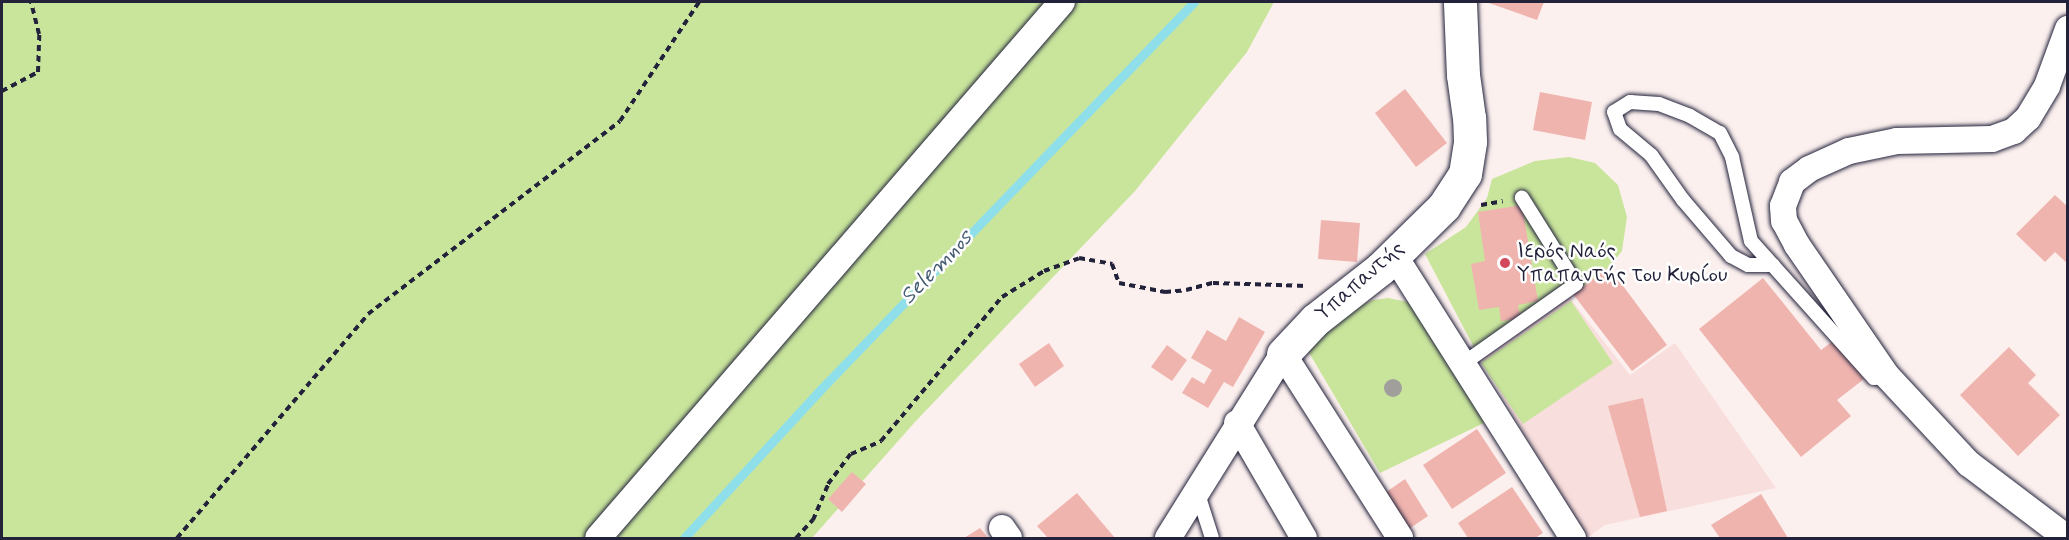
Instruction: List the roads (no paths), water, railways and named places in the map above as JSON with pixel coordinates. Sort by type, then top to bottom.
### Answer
[{"type":"street","points":[[598,538],[1062,2]]},
{"type":"street","name":"Υπαπαντής","points":[[1168,538],[1237,423],[1282,354],[1314,320],[1394,255],[1444,206],[1465,174],[1470,141],[1463,75],[1460,2]]},
{"type":"street","points":[[2067,29],[2047,86],[2028,118],[2014,131],[1992,139],[1896,141],[1849,151],[1809,169],[1792,182],[1783,206],[1784,221],[1797,245],[1887,376],[1970,464],[2067,538]]},
{"type":"street","points":[[1394,255],[1573,538]]},
{"type":"street","points":[[1282,354],[1400,538]]},
{"type":"street","points":[[1237,423],[1304,538]]},
{"type":"lane","points":[[1773,265],[1764,265],[1756,265],[1748,265],[1731,256],[1683,200],[1651,154],[1620,129],[1614,112],[1630,102],[1659,104],[1690,116],[1720,133],[1732,157],[1751,241],[1766,258],[1774,267],[1782,275],[1789,284],[1874,378],[1887,376]]},
{"type":"lane","points":[[1464,363],[1576,284],[1522,198]]},
{"type":"lane","points":[[1197,490],[1212,538]]},
{"type":"waterway","name":"Selemnos","points":[[684,538],[822,388],[1194,2]]},
{"type":"place","name":"Ιερός Ναός Υπαπαντής του Κυρίου","points":[[1505,263]]}]
